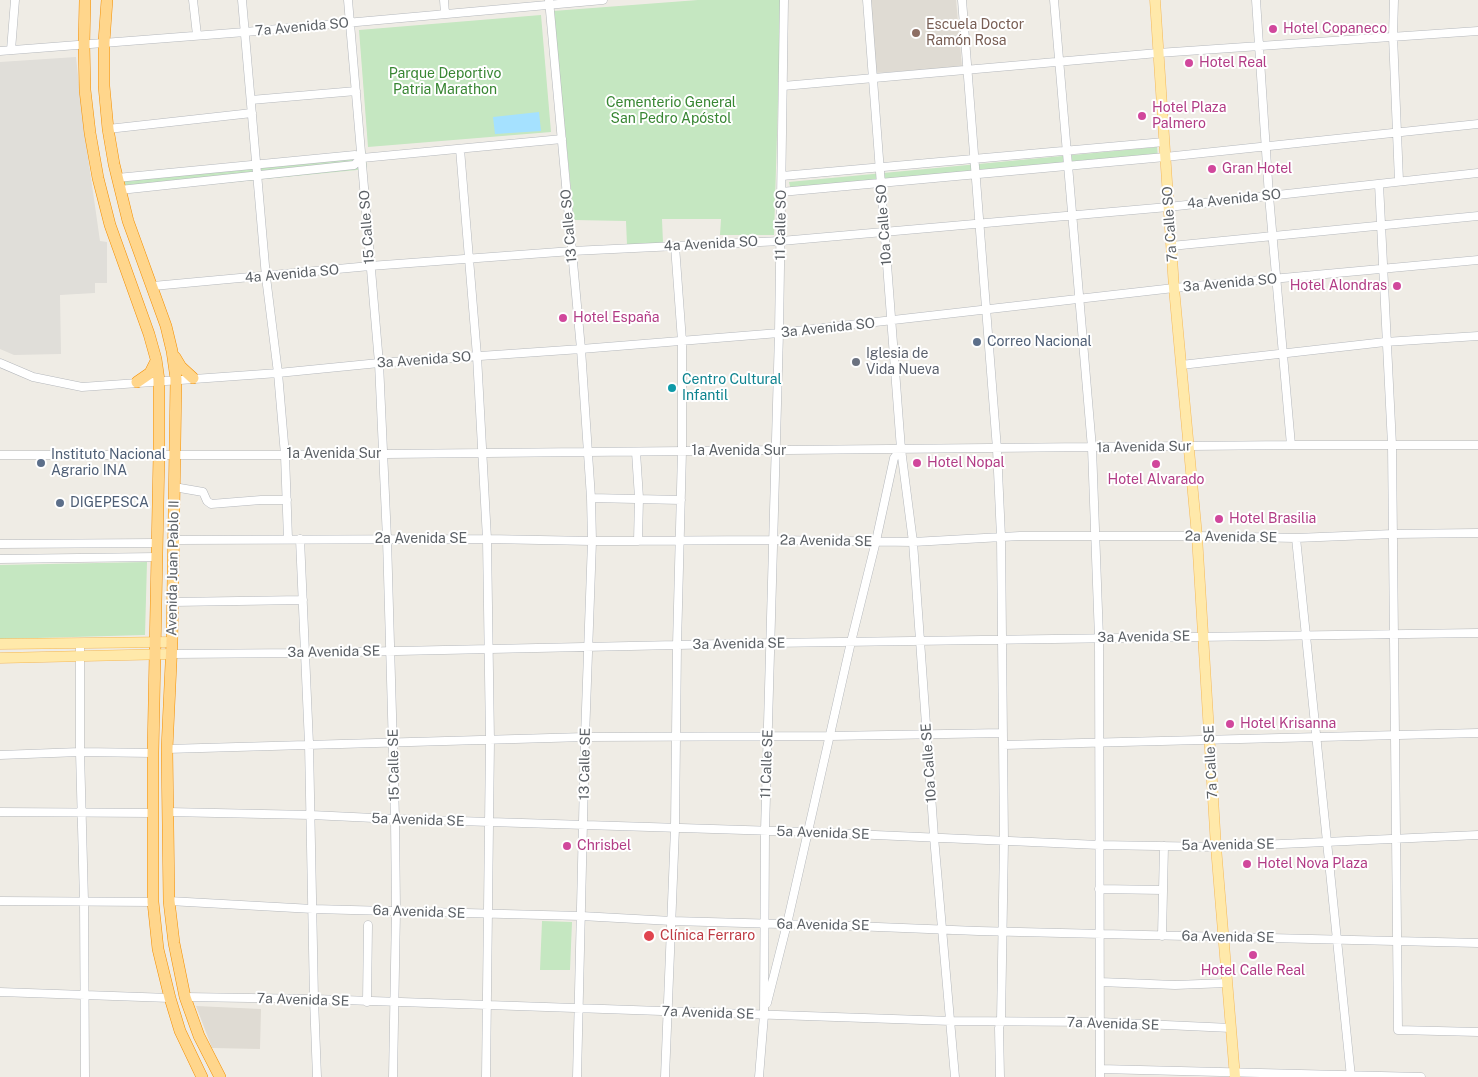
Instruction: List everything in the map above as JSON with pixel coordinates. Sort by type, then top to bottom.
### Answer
[{"type":"highway","name":"Avenida Juan Pablo II","points":[[85,0],[85,90],[98,178],[110,225],[150,334],[156,359],[159,454],[156,655],[152,753],[153,902],[158,948],[170,998],[180,1031],[202,1077]]},
{"type":"highway","name":"Avenida Juan Pablo II","points":[[107,0],[104,42],[104,86],[108,130],[117,178],[128,221],[166,326],[176,379],[173,602],[167,749],[169,901],[174,943],[185,997],[199,1036],[220,1077]]},
{"type":"highway","points":[[172,351],[181,367],[193,378]]},
{"type":"highway","points":[[137,382],[150,373],[156,359]]},
{"type":"main road","name":"7a Calle SO","points":[[1155,0],[1174,288],[1189,447]]},
{"type":"main road","name":"7a Calle SE","points":[[1189,447],[1197,536],[1216,846],[1235,1075]]},
{"type":"main road","name":"3a Avenida SE","points":[[0,644],[156,642],[171,648]]},
{"type":"main road","name":"3a Avenida SE","points":[[0,658],[156,655],[171,648]]},
{"type":"street","points":[[11,50],[15,0]]},
{"type":"street","points":[[193,0],[197,35]]},
{"type":"street","points":[[242,0],[266,277],[278,373],[285,454],[288,539]]},
{"type":"street","name":"15 Calle SO","points":[[348,0],[384,454]]},
{"type":"street","points":[[444,0],[445,14]]},
{"type":"street","name":"7a Avenida SO","points":[[0,51],[350,23],[549,2],[603,0]]},
{"type":"street","name":"11 Calle SO","points":[[775,450],[782,192],[784,0]]},
{"type":"street","name":"10a Calle SO","points":[[867,0],[901,450]]},
{"type":"street","points":[[962,0],[997,449],[1002,640],[1004,841],[1001,1021],[999,1028],[1000,1077]]},
{"type":"street","points":[[1054,0],[1092,448],[1099,638],[1100,1073],[1421,1077]]},
{"type":"street","points":[[1256,0],[1272,236],[1291,445]]},
{"type":"street","points":[[1394,0],[1392,36],[1399,181]]},
{"type":"street","name":"13 Calle SO","points":[[549,2],[581,349],[587,452]]},
{"type":"street","points":[[783,86],[1158,53],[1478,30]]},
{"type":"street","points":[[251,100],[356,90]]},
{"type":"street","points":[[108,130],[252,113]]},
{"type":"street","points":[[782,192],[1165,157],[1478,124]]},
{"type":"street","points":[[117,178],[355,155],[362,158],[562,139]]},
{"type":"street","points":[[782,176],[1164,142]]},
{"type":"street","points":[[460,149],[478,356],[487,539],[490,649],[490,822],[487,914],[486,1077]]},
{"type":"street","points":[[120,190],[354,165],[362,158]]},
{"type":"street","name":"4a Avenida SO","points":[[153,286],[370,266],[572,251],[781,241],[1168,206],[1478,173]]},
{"type":"street","points":[[1379,184],[1392,445],[1398,1030],[1478,1032]]},
{"type":"street","points":[[1171,246],[1478,216]]},
{"type":"street","points":[[665,1077],[675,828],[682,451],[682,341],[674,246]]},
{"type":"street","name":"3a Avenida SO","points":[[0,363],[33,377],[82,387],[779,333],[1174,288],[1478,260]]},
{"type":"street","points":[[1181,365],[1386,342],[1478,336]]},
{"type":"street","name":"1a Avenida Sur","points":[[0,455],[901,450],[1291,445],[1478,446]]},
{"type":"street","name":"11 Calle SE","points":[[760,1077],[764,1015],[765,830],[775,450]]},
{"type":"street","points":[[764,1015],[787,924],[894,458],[901,450]]},
{"type":"street","name":"10a Calle SE","points":[[901,450],[912,542],[928,735],[934,837],[955,1077]]},
{"type":"street","name":"13 Calle SE","points":[[577,1077],[585,737],[592,542],[587,452]]},
{"type":"street","points":[[636,452],[639,498],[638,541]]},
{"type":"street","name":"15 Calle SE","points":[[384,454],[395,819],[396,911],[393,1077]]},
{"type":"street","points":[[174,487],[203,492],[211,504],[287,500]]},
{"type":"street","points":[[591,498],[681,500]]},
{"type":"street","name":"2a Avenida SE","points":[[174,540],[487,539],[592,542],[772,540],[912,542],[1000,537],[1197,536],[1296,538],[1478,533]]},
{"type":"street","points":[[1296,538],[1351,1076]]},
{"type":"street","points":[[300,539],[309,744],[314,999],[318,1077]]},
{"type":"street","points":[[71,558],[72,543]]},
{"type":"street","points":[[121,543],[121,558]]},
{"type":"street","points":[[0,544],[157,543]]},
{"type":"street","points":[[0,559],[157,557]]},
{"type":"street","points":[[173,602],[303,600]]},
{"type":"street","name":"3a Avenida SE","points":[[171,648],[304,653],[770,643],[1478,633]]},
{"type":"street","points":[[80,644],[86,1077]]},
{"type":"street","points":[[167,749],[677,735],[830,736],[1003,732]]},
{"type":"street","points":[[1003,745],[1478,733]]},
{"type":"street","points":[[0,755],[80,752],[152,753]]},
{"type":"street","points":[[0,812],[153,813]]},
{"type":"street","name":"5a Avenida SE","points":[[168,812],[765,830],[1099,845],[1216,846],[1478,835]]},
{"type":"street","points":[[1162,936],[1164,846]]},
{"type":"street","points":[[1099,889],[1163,890]]},
{"type":"street","points":[[0,901],[153,902]]},
{"type":"street","name":"6a Avenida SE","points":[[169,901],[313,909],[581,916],[672,921],[1003,932],[1478,943]]},
{"type":"street","points":[[368,925],[368,1002]]},
{"type":"street","points":[[1100,982],[1175,985],[1227,983]]},
{"type":"street","points":[[0,992],[170,998]]},
{"type":"street","name":"7a Avenida SE","points":[[185,997],[314,999],[951,1021],[1100,1022],[1231,1028]]},
{"type":"shaded area","name":"Escuela Doctor Ramón Rosa","points":[[871,0],[956,0],[962,67],[876,73]]},
{"type":"shaded area","points":[[76,57],[100,241],[107,242],[107,283],[95,283],[95,293],[60,295],[61,354],[14,355],[0,349],[0,62]]},
{"type":"shaded area","points":[[196,1006],[261,1009],[260,1049],[212,1048]]},
{"type":"green space","name":"Cementerio General San Pedro Apóstol","points":[[698,0],[781,0],[774,235],[720,235],[721,219],[662,219],[663,243],[627,245],[626,221],[574,220],[553,11]]},
{"type":"green space","name":"Parque Deportivo Patria Marathon","points":[[541,15],[551,132],[368,147],[359,30]]},
{"type":"green space","points":[[1157,147],[1158,157],[791,191],[789,182]]},
{"type":"green space","points":[[365,150],[367,169],[122,193],[116,175]]},
{"type":"green space","points":[[147,562],[145,635],[0,639],[0,565]]},
{"type":"green space","points":[[542,921],[572,922],[570,970],[540,970]]},
{"type":"water","points":[[539,112],[541,131],[495,134],[493,117]]},
{"type":"place","name":"Hotel Copaneco","points":[[1273,29]]},
{"type":"place","name":"Escuela Doctor Ramón Rosa","points":[[916,33]]},
{"type":"place","name":"Hotel Real","points":[[1189,63]]},
{"type":"place","name":"Hotel Plaza Palmero","points":[[1142,116]]},
{"type":"place","name":"Gran Hotel","points":[[1212,169]]},
{"type":"place","name":"Hotel Alondras","points":[[1397,286]]},
{"type":"place","name":"Hotel España","points":[[563,318]]},
{"type":"place","name":"Correo Nacional","points":[[977,342]]},
{"type":"place","name":"Iglesia de Vida Nueva","points":[[856,362]]},
{"type":"place","name":"Centro Cultural Infantil","points":[[672,388]]},
{"type":"place","name":"Instituto Nacional Agrario INA","points":[[41,463]]},
{"type":"place","name":"Hotel Nopal","points":[[917,463]]},
{"type":"place","name":"Hotel Alvarado","points":[[1156,464]]},
{"type":"place","name":"DIGEPESCA","points":[[60,503]]},
{"type":"place","name":"Hotel Brasilia","points":[[1219,519]]},
{"type":"place","name":"Hotel Krisanna","points":[[1230,724]]},
{"type":"place","name":"Chrisbel","points":[[567,846]]},
{"type":"place","name":"Hotel Nova Plaza","points":[[1247,864]]},
{"type":"place","name":"Clínica Ferraro","points":[[649,936]]},
{"type":"place","name":"Hotel Calle Real","points":[[1253,955]]}]
